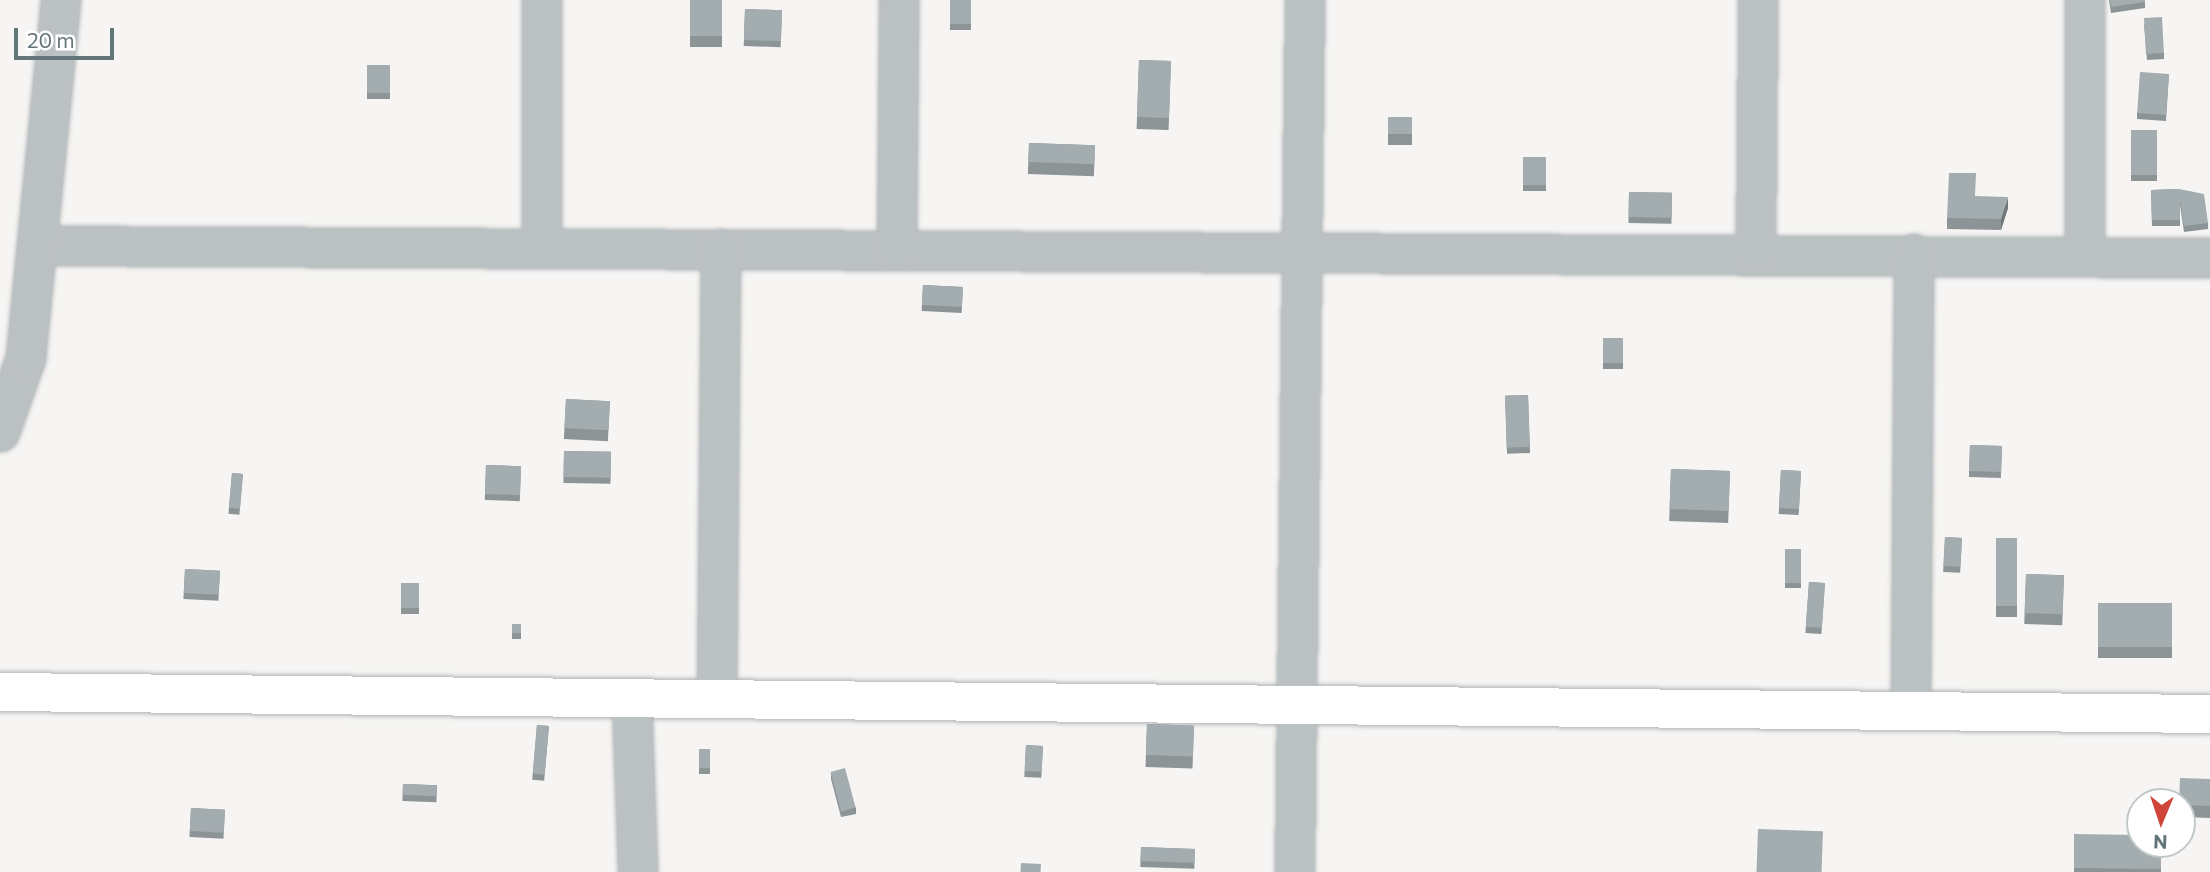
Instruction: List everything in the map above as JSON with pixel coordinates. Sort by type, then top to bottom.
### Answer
[{"type":"main road","points":[[0,692],[2210,714]]},
{"type":"street","points":[[0,432],[26,358],[61,0]]},
{"type":"street","points":[[542,0],[542,248]]},
{"type":"street","points":[[897,250],[899,0]]},
{"type":"street","points":[[1295,872],[1305,0]]},
{"type":"street","points":[[1756,253],[1758,0]]},
{"type":"street","points":[[2085,0],[2085,255]]},
{"type":"street","points":[[37,246],[1756,253],[2210,258]]},
{"type":"street","points":[[717,698],[721,249]]},
{"type":"street","points":[[1911,711],[1914,254]]},
{"type":"street","points":[[632,698],[638,872]]},
{"type":"building","points":[[690,0],[722,0],[722,36],[690,36]]},
{"type":"building","points":[[950,0],[971,0],[971,24],[950,24]]},
{"type":"building","points":[[2110,0],[2145,0],[2145,2],[2111,7]]},
{"type":"building","points":[[745,9],[782,10],[781,41],[744,40]]},
{"type":"building","points":[[2162,17],[2164,53],[2146,54],[2144,18]]},
{"type":"building","points":[[1139,60],[1171,61],[1169,118],[1137,117]]},
{"type":"building","points":[[367,65],[390,65],[390,93],[367,93]]},
{"type":"building","points":[[2140,72],[2169,74],[2166,115],[2137,113]]},
{"type":"building","points":[[1388,117],[1412,117],[1412,134],[1388,134]]},
{"type":"building","points":[[2131,130],[2157,130],[2157,175],[2131,175]]},
{"type":"building","points":[[1029,143],[1095,145],[1094,164],[1028,162]]},
{"type":"building","points":[[1523,157],[1546,157],[1546,185],[1523,185]]},
{"type":"building","points":[[1949,173],[1976,173],[1975,196],[2008,197],[2001,219],[1947,218]]},
{"type":"building","points":[[2179,189],[2204,194],[2208,223],[2184,226],[2180,199],[2180,220],[2152,220],[2151,190]]},
{"type":"building","points":[[1629,192],[1672,193],[1672,218],[1629,217]]},
{"type":"building","points":[[923,285],[963,287],[962,307],[922,305]]},
{"type":"building","points":[[1603,338],[1623,338],[1623,363],[1603,363]]},
{"type":"building","points":[[1528,395],[1530,447],[1507,448],[1505,396]]},
{"type":"building","points":[[566,399],[610,401],[608,430],[564,428]]},
{"type":"building","points":[[1970,445],[2002,446],[2001,472],[1969,471]]},
{"type":"building","points":[[564,451],[611,452],[611,478],[564,477]]},
{"type":"building","points":[[486,465],[521,466],[520,495],[485,494]]},
{"type":"building","points":[[1671,469],[1730,471],[1729,511],[1670,509]]},
{"type":"building","points":[[1781,470],[1801,471],[1799,509],[1779,508]]},
{"type":"building","points":[[232,473],[243,474],[240,509],[229,508]]},
{"type":"building","points":[[1945,537],[1962,538],[1960,567],[1943,566]]},
{"type":"building","points":[[1996,538],[2017,538],[2017,606],[1996,606]]},
{"type":"building","points":[[1785,549],[1801,549],[1801,583],[1785,583]]},
{"type":"building","points":[[185,569],[220,571],[219,595],[184,593]]},
{"type":"building","points":[[2026,574],[2064,575],[2063,614],[2025,613]]},
{"type":"building","points":[[1809,582],[1825,583],[1822,628],[1806,627]]},
{"type":"building","points":[[401,583],[419,583],[419,608],[401,608]]},
{"type":"building","points":[[2098,603],[2172,603],[2172,647],[2098,647]]},
{"type":"building","points":[[512,624],[521,624],[521,633],[512,633]]},
{"type":"building","points":[[1147,724],[1194,726],[1193,757],[1146,755]]},
{"type":"building","points":[[537,725],[549,726],[545,775],[533,774]]},
{"type":"building","points":[[1026,745],[1043,746],[1042,772],[1025,771]]},
{"type":"building","points":[[699,749],[710,749],[710,768],[699,768]]},
{"type":"building","points":[[845,768],[856,808],[841,811],[831,772]]},
{"type":"building","points":[[2180,778],[2210,779],[2210,806],[2196,806],[2196,788],[2180,788]]},
{"type":"building","points":[[403,784],[437,785],[437,796],[403,795]]},
{"type":"building","points":[[191,808],[225,810],[224,833],[190,831]]},
{"type":"building","points":[[1758,829],[1823,831],[1822,872],[1756,872]]},
{"type":"building","points":[[2074,834],[2126,835],[2126,858],[2161,858],[2161,869],[2074,868]]},
{"type":"building","points":[[1141,847],[1195,849],[1194,863],[1141,861]]},
{"type":"building","points":[[1021,863],[1041,864],[1041,872],[1021,872]]}]
